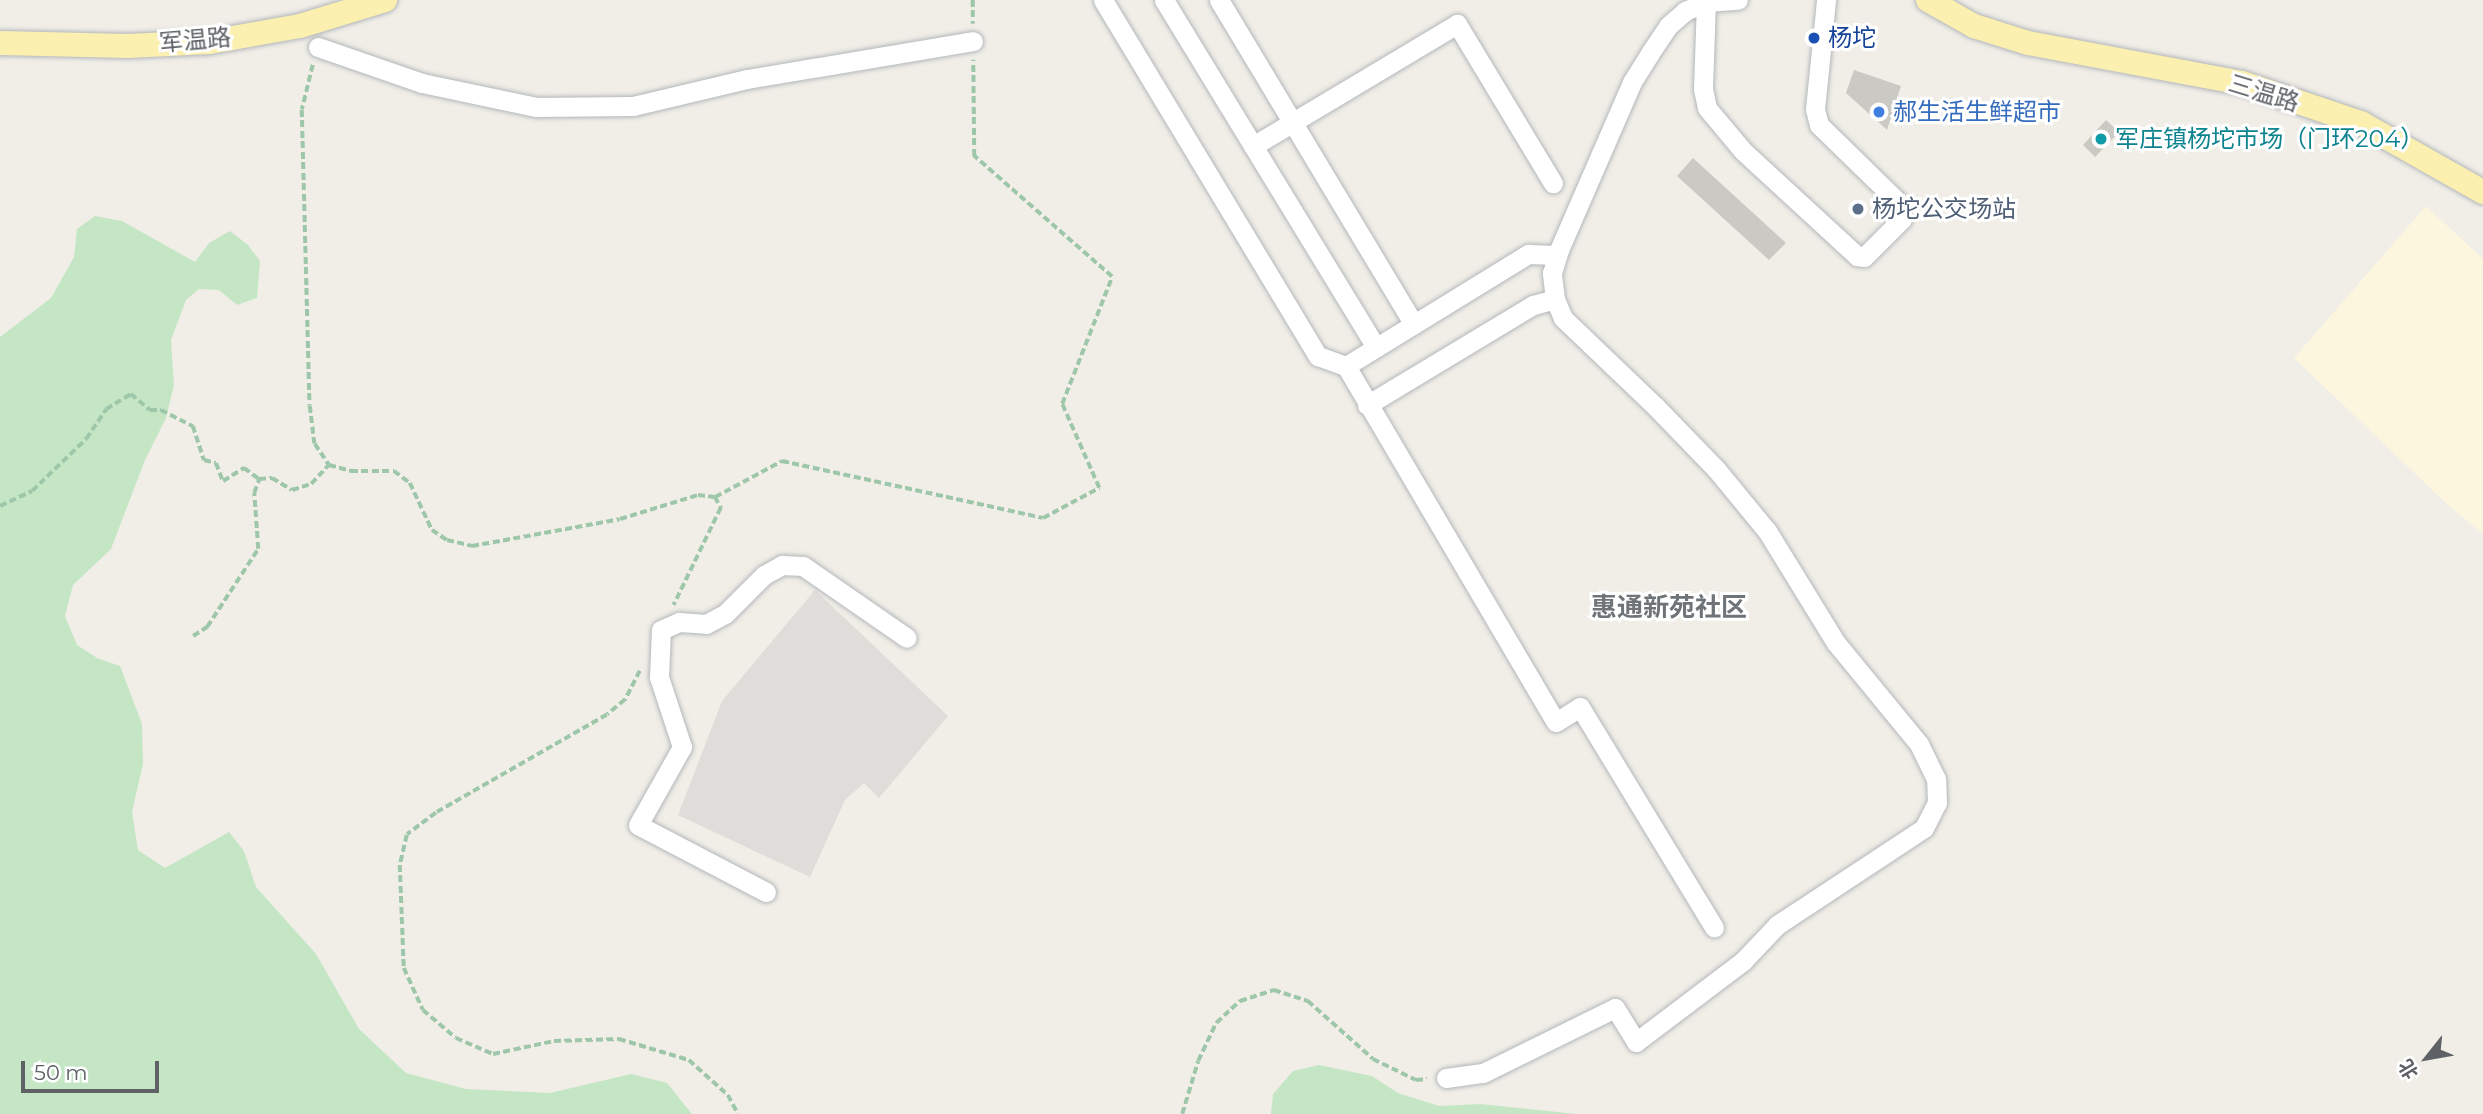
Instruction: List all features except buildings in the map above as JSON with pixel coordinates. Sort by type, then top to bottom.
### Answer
[{"type":"main road","name":"军温路","points":[[0,43],[128,46],[210,42],[300,26],[385,0]]},
{"type":"main road","name":"三温路","points":[[1928,0],[1974,26],[2028,43],[2242,83],[2361,123],[2483,192]]},
{"type":"street","points":[[1103,0],[1318,356],[1346,366],[1556,722],[1580,707],[1714,927]]},
{"type":"street","points":[[1164,0],[1376,347]]},
{"type":"street","points":[[1219,0],[1414,324]]},
{"type":"street","points":[[1446,1078],[1483,1073],[1615,1007],[1636,1042],[1743,961],[1777,925],[1924,828],[1937,803],[1936,779],[1919,744],[1836,643],[1767,531],[1716,470],[1656,407],[1563,318],[1555,299],[1552,273],[1558,255],[1632,82],[1668,26],[1685,11],[1706,2],[1738,0]]},
{"type":"street","points":[[1706,2],[1703,89],[1707,108],[1719,127],[1743,151],[1857,256],[1864,257],[1902,219],[1901,209],[1897,201],[1819,125],[1815,109],[1826,0]]},
{"type":"street","points":[[1253,146],[1457,24],[1553,183]]},
{"type":"street","points":[[318,47],[422,83],[536,107],[633,106],[747,79],[973,41]]},
{"type":"street","points":[[1346,366],[1528,254],[1558,255]]},
{"type":"street","points":[[1367,405],[1533,304],[1555,299]]},
{"type":"street","points":[[766,892],[638,825],[682,747],[659,677],[661,630],[679,622],[706,624],[725,614],[764,575],[782,565],[803,566],[907,638]]},
{"type":"path","points":[[318,47],[302,110],[310,406],[315,444],[329,465],[351,471],[394,471],[410,483],[432,530],[447,540],[472,546],[620,519],[698,495],[715,497],[782,461],[1044,518],[1099,488],[1062,404],[1112,277],[974,156],[972,0]]},
{"type":"path","points":[[0,506],[33,491],[86,439],[106,409],[131,394],[150,410],[161,410],[193,426],[204,460],[216,463],[223,481],[244,468],[260,479],[272,478],[292,490],[312,484],[329,465]]},
{"type":"path","points":[[193,636],[206,627],[258,549],[254,493],[260,479]]},
{"type":"path","points":[[661,630],[721,508],[715,497]]},
{"type":"path","points":[[643,666],[625,701],[607,715],[436,813],[407,835],[400,865],[404,968],[423,1010],[456,1038],[493,1054],[554,1041],[619,1039],[690,1060],[728,1095],[738,1114]]},
{"type":"path","points":[[1182,1114],[1198,1061],[1216,1023],[1240,1001],[1274,990],[1308,1001],[1373,1059],[1416,1080],[1446,1078]]},
{"type":"shaded area","points":[[2426,206],[2483,259],[2483,534],[2448,505],[2294,358]]},
{"type":"shaded area","points":[[815,590],[948,716],[879,798],[864,783],[845,800],[810,877],[678,815],[722,701]]},
{"type":"green space","points":[[95,216],[122,221],[195,262],[209,243],[230,231],[248,245],[260,261],[257,298],[237,305],[219,290],[199,289],[186,300],[171,340],[174,385],[166,418],[145,460],[111,549],[73,585],[65,616],[77,645],[97,658],[120,666],[142,724],[143,764],[132,812],[138,850],[165,868],[229,832],[244,851],[256,887],[316,954],[359,1029],[406,1073],[466,1089],[550,1093],[631,1074],[667,1083],[692,1114],[0,1114],[0,337],[51,298],[74,257],[77,229]]},
{"type":"green space","points":[[1319,1065],[1372,1076],[1398,1093],[1439,1106],[1480,1104],[1577,1114],[1271,1114],[1273,1094],[1293,1071]]},
{"type":"place","name":"杨坨","points":[[1814,38]]},
{"type":"place","name":"郝生活生鲜超市","points":[[1879,112]]},
{"type":"place","name":"军庄镇杨坨市场（门环204）","points":[[2101,139]]},
{"type":"place","name":"杨坨公交场站","points":[[1858,209]]},
{"type":"district","name":"惠通新苑社区","points":[[1669,608]]}]
